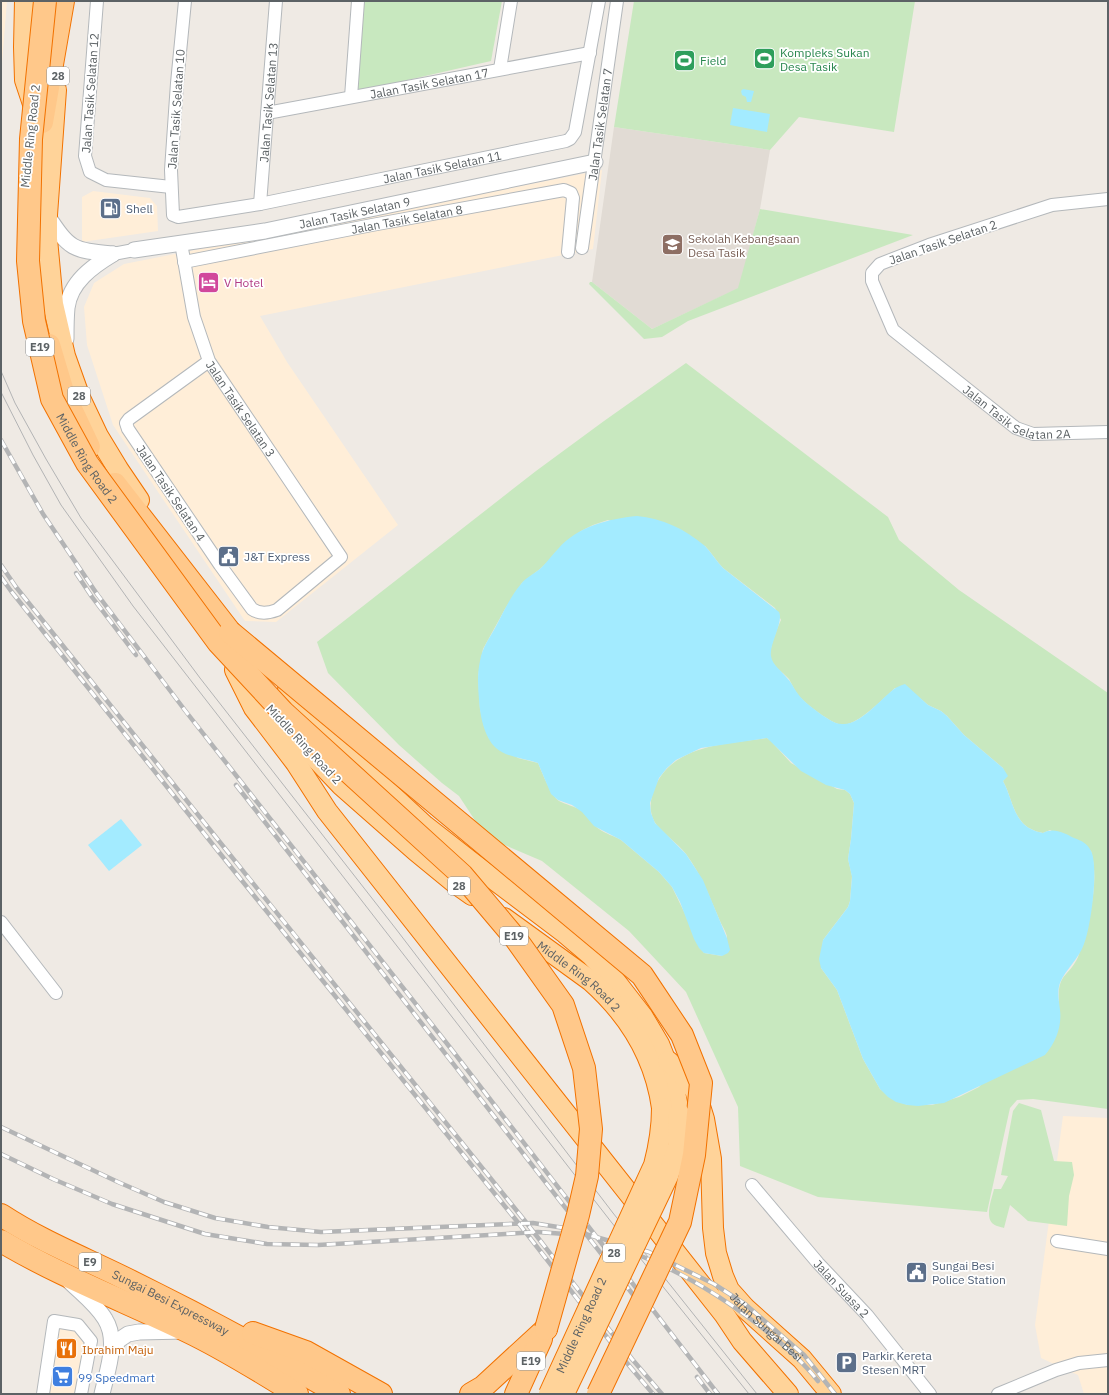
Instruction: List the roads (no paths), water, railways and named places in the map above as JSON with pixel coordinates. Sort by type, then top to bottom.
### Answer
[{"type":"highway","points":[[25,1],[24,80],[33,104]]},
{"type":"highway","name":"Middle Ring Road 2","points":[[58,2],[33,104],[21,234],[26,290],[40,364],[59,415],[97,484],[235,670],[341,784],[416,851],[455,883],[569,965],[604,993],[626,1019],[643,1046],[653,1066],[659,1089],[671,1111]]},
{"type":"highway","name":"Middle Ring Road 2","points":[[58,2],[54,116],[47,215],[47,239],[53,304],[65,356],[80,398],[98,436],[118,469],[174,547],[246,642],[292,695],[370,775],[425,826],[566,933],[591,955],[612,977],[643,1017],[659,1044],[666,1060],[672,1077],[671,1111],[678,1147],[668,1176],[564,1394]]},
{"type":"highway","name":"E19","points":[[58,2],[31,139],[28,261],[34,321],[52,399],[87,463],[218,642],[284,712],[462,875],[516,939],[563,1005],[584,1068],[591,1129],[587,1176],[578,1215],[546,1329],[516,1394]]},
{"type":"highway","name":"E19","points":[[58,2],[38,140],[37,259],[42,319],[63,392],[94,457],[230,632],[642,975],[682,1034],[696,1069],[701,1083],[694,1155],[680,1222],[598,1394]]},
{"type":"highway","points":[[235,670],[254,708],[296,763],[327,811],[724,1314],[742,1341],[788,1394]]},
{"type":"highway","name":"Jalan Sungai Besi","points":[[666,1060],[680,1072],[695,1090],[704,1119],[711,1158],[713,1228],[716,1253],[722,1276],[729,1290],[745,1308],[802,1359],[831,1394]]},
{"type":"highway","name":"Middle Ring Road 2","points":[[549,1394],[654,1165],[661,1134],[671,1111]]},
{"type":"highway","name":"Sungai Besi Expressway","points":[[1,1215],[36,1236],[181,1306],[236,1335],[339,1394]]},
{"type":"highway","name":"Sungai Besi Expressway","points":[[1,1241],[59,1272],[188,1331],[271,1377],[293,1392]]},
{"type":"highway","points":[[181,1306],[306,1352],[381,1394]]},
{"type":"highway","points":[[470,1394],[483,1387],[546,1329]]},
{"type":"street","name":"Jalan Tasik Selatan 12","points":[[98,1],[85,156],[90,172],[106,180],[171,187]]},
{"type":"street","name":"Jalan Tasik Selatan 10","points":[[175,217],[173,215],[171,170],[176,91],[185,1]]},
{"type":"street","name":"Jalan Tasik Selatan 13","points":[[260,204],[276,1]]},
{"type":"street","points":[[351,97],[358,1]]},
{"type":"street","points":[[500,69],[511,1]]},
{"type":"street","name":"Jalan Tasik Selatan 11","points":[[175,217],[260,204],[570,139],[575,132],[599,1]]},
{"type":"street","name":"Jalan Tasik Selatan 7","points":[[582,248],[617,1]]},
{"type":"street","name":"Jalan Tasik Selatan 17","points":[[267,113],[590,53]]},
{"type":"street","name":"Jalan Tasik Selatan 9","points":[[47,215],[67,243],[74,248],[113,254],[265,231],[595,162]]},
{"type":"street","name":"Jalan Tasik Selatan 8","points":[[184,262],[365,226],[564,190],[571,193],[573,198],[568,252]]},
{"type":"street","name":"Jalan Tasik Selatan 2","points":[[936,365],[892,330],[872,281],[872,273],[880,264],[929,245],[1052,205],[1108,199]]},
{"type":"street","name":"Jalan Tasik Selatan 3","points":[[181,243],[194,317],[209,361],[341,557]]},
{"type":"street","name":"Jalan Tasik Selatan 9","points":[[65,356],[67,307],[70,295],[76,283],[94,265],[113,254]]},
{"type":"street","name":"Jalan Tasik Selatan 4","points":[[209,361],[129,419],[126,423],[128,429],[220,565],[252,609],[257,612],[273,612],[277,610],[341,557]]},
{"type":"street","name":"Jalan Tasik Selatan 2A","points":[[936,365],[1016,428],[1033,434],[1108,432]]},
{"type":"street","points":[[1,922],[56,993]]},
{"type":"street","name":"Jalan Suasa 2","points":[[752,1185],[818,1263],[867,1315],[930,1394]]},
{"type":"street","points":[[1057,1241],[1108,1249]]},
{"type":"street","points":[[59,1272],[91,1302],[105,1319],[110,1329],[112,1351],[102,1394]]},
{"type":"street","points":[[43,1394],[54,1321],[78,1325],[91,1341],[81,1394]]},
{"type":"street","points":[[112,1351],[119,1340],[128,1334],[139,1332],[188,1331]]},
{"type":"street","points":[[998,1394],[1056,1370],[1078,1363],[1108,1360]]},
{"type":"water","points":[[743,89],[754,91],[751,102],[747,102],[746,97],[742,95],[741,91]]},
{"type":"water","points":[[733,108],[770,114],[767,132],[730,125]]},
{"type":"water","points":[[637,516],[655,519],[673,525],[689,534],[705,546],[723,568],[779,612],[780,621],[772,645],[772,659],[775,665],[790,681],[806,703],[818,712],[839,724],[849,723],[855,721],[870,711],[894,689],[905,684],[928,705],[941,711],[947,716],[964,735],[1003,768],[1008,776],[1003,781],[1020,820],[1025,825],[1043,833],[1047,831],[1055,831],[1063,833],[1082,841],[1088,846],[1093,859],[1094,883],[1087,936],[1076,960],[1062,978],[1060,983],[1058,993],[1060,1016],[1059,1028],[1052,1045],[1045,1055],[944,1103],[918,1106],[907,1105],[896,1102],[880,1089],[863,1059],[837,990],[821,968],[819,959],[823,940],[848,907],[850,901],[852,877],[848,859],[854,803],[850,794],[845,790],[826,785],[801,771],[767,738],[701,748],[676,760],[659,778],[650,803],[651,813],[655,823],[686,854],[703,880],[727,938],[730,950],[722,956],[704,953],[699,948],[680,902],[672,887],[659,872],[621,840],[594,826],[582,812],[572,805],[558,800],[551,794],[538,763],[506,754],[496,748],[488,738],[483,726],[480,712],[478,685],[479,666],[484,648],[513,594],[528,577],[542,567],[566,541],[584,529],[615,519]]},
{"type":"water","points":[[121,819],[142,845],[109,871],[88,845]]},
{"type":"tram line","points":[[1,371],[15,403],[81,518],[200,678],[396,929],[613,1213],[757,1394]]},
{"type":"tram line","points":[[1,392],[33,455],[61,505],[133,606],[612,1223],[749,1394]]},
{"type":"railway","points":[[1,440],[43,514],[97,594],[187,713],[452,1050],[718,1394]]},
{"type":"railway","points":[[1,565],[16,587],[525,1221],[632,1359],[662,1394]]},
{"type":"railway","points":[[76,573],[92,597],[136,655]]},
{"type":"railway","points":[[1,577],[218,851],[520,1225],[627,1363],[653,1394]]},
{"type":"railway","points":[[236,785],[638,1301]]},
{"type":"railway","points":[[1,1127],[164,1202],[215,1218],[268,1227],[321,1232],[533,1223],[564,1228],[649,1252],[714,1284],[745,1304],[804,1355],[835,1394]]},
{"type":"railway","points":[[1,1154],[53,1179],[112,1204],[205,1234],[267,1244],[318,1245],[538,1232],[565,1234],[576,1237]]},
{"type":"railway","points":[[613,1247],[644,1257],[664,1266],[723,1300],[751,1319],[779,1342],[800,1360],[818,1381]]},
{"type":"railway","points":[[697,1377],[710,1394]]},
{"type":"place","name":"Kompleks Sukan Desa Tasik","points":[[765,59]]},
{"type":"place","name":"Field","points":[[684,60]]},
{"type":"place","name":"Shell","points":[[111,208]]},
{"type":"place","name":"Sekolah Kebangsaan Desa Tasik","points":[[673,245]]},
{"type":"place","name":"V Hotel","points":[[208,282]]},
{"type":"place","name":"J&T Express","points":[[228,556]]},
{"type":"place","name":"Sungai Besi Police Station","points":[[916,1272]]},
{"type":"place","name":"Ibrahim Maju","points":[[66,1349]]},
{"type":"place","name":"Parkir Kereta Stesen MRT","points":[[847,1362]]},
{"type":"place","name":"99 Speedmart","points":[[63,1377]]}]
